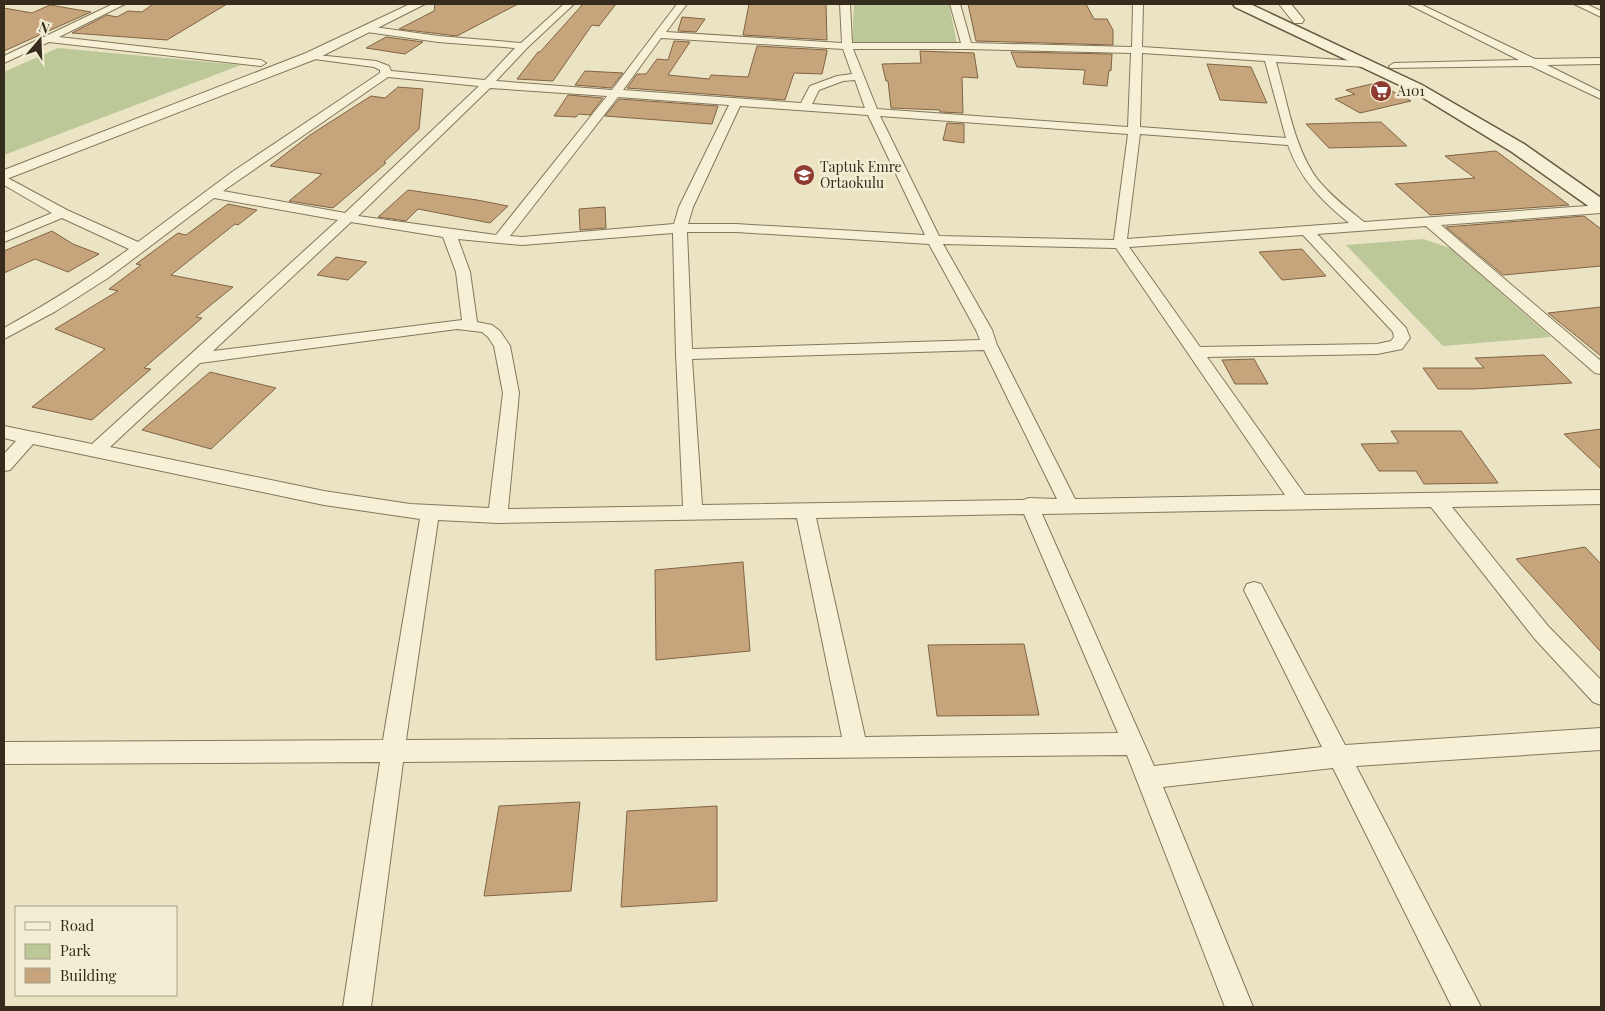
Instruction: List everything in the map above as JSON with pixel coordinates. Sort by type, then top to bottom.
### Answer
[{"type":"main road","points":[[1240,4],[1417,88],[1518,148],[1601,208]]},
{"type":"main road","points":[[1263,4],[1434,84],[1545,149]]},
{"type":"street","points":[[4,60],[120,4]]},
{"type":"street","points":[[4,161],[261,63],[368,18],[395,4]]},
{"type":"street","points":[[4,175],[311,56],[419,4]]},
{"type":"street","points":[[95,451],[348,218],[487,84],[523,46],[569,4]]},
{"type":"street","points":[[500,239],[615,93],[682,4]]},
{"type":"street","points":[[845,4],[847,46],[872,111],[934,240],[984,330],[989,346],[1021,406],[1069,505]]},
{"type":"street","points":[[955,4],[967,46]]},
{"type":"street","points":[[1138,4],[1134,131],[1120,244],[1299,501]]},
{"type":"street","points":[[1285,4],[1298,20]]},
{"type":"street","points":[[1413,4],[1601,96]]},
{"type":"street","points":[[1579,4],[1601,14]]},
{"type":"street","points":[[367,29],[523,46]]},
{"type":"street","points":[[657,35],[847,46],[967,46],[1136,50],[1368,64]]},
{"type":"street","points":[[49,39],[261,63]]},
{"type":"street","points":[[311,56],[376,64],[385,68],[386,74]]},
{"type":"street","points":[[1270,59],[1294,142],[1308,175],[1324,194],[1361,227]]},
{"type":"street","points":[[1394,66],[1601,61]]},
{"type":"street","points":[[4,334],[51,308],[103,275],[211,193],[386,74],[487,84],[1294,142]]},
{"type":"street","points":[[805,107],[814,88],[841,78],[859,77]]},
{"type":"street","points":[[693,512],[684,354],[680,228],[686,207],[736,102]]},
{"type":"street","points":[[4,180],[62,213],[139,248]]},
{"type":"street","points":[[211,193],[449,234],[522,241],[680,228],[736,228],[934,240],[1120,244],[1601,208]]},
{"type":"street","points":[[4,238],[62,213]]},
{"type":"street","points":[[1430,222],[1601,369]]},
{"type":"street","points":[[1196,352],[1376,348],[1396,345],[1402,338],[1401,331],[1307,230]]},
{"type":"street","points":[[449,234],[463,272],[470,325]]},
{"type":"street","points":[[194,359],[457,324],[487,328],[494,334],[502,346],[511,393],[498,516]]},
{"type":"street","points":[[684,354],[989,346]]},
{"type":"street","points":[[4,432],[324,498],[410,511],[498,516],[1601,497]]},
{"type":"street","points":[[4,465],[29,437]]},
{"type":"street","points":[[1435,499],[1541,632],[1601,695]]},
{"type":"street","points":[[1029,506],[1134,744],[1239,1007]]},
{"type":"street","points":[[805,510],[856,748]]},
{"type":"street","points":[[357,1007],[393,750],[430,513]]},
{"type":"street","points":[[1254,590],[1467,1007]]},
{"type":"street","points":[[1147,778],[1338,756],[1601,739]]},
{"type":"street","points":[[4,753],[856,748],[1134,744]]},
{"type":"green space","points":[[854,4],[949,4],[957,44],[852,43]]},
{"type":"green space","points":[[58,48],[241,65],[4,155],[4,72]]},
{"type":"green space","points":[[1423,239],[1450,248],[1551,337],[1443,346],[1346,245]]},
{"type":"building","points":[[153,4],[227,4],[167,40],[72,33],[107,15],[117,17],[128,11],[142,12]]},
{"type":"building","points":[[435,4],[518,4],[457,36],[399,29],[434,11]]},
{"type":"building","points":[[583,4],[616,4],[599,26],[592,25],[553,81],[517,79],[538,52]]},
{"type":"building","points":[[749,4],[826,4],[827,40],[743,35]]},
{"type":"building","points":[[968,4],[1086,4],[1094,19],[1107,19],[1113,30],[1113,45],[976,41]]},
{"type":"building","points":[[50,5],[91,12],[4,51],[4,8],[32,13]]},
{"type":"building","points":[[682,17],[705,19],[696,32],[678,31]]},
{"type":"building","points":[[386,37],[423,42],[405,54],[366,48]]},
{"type":"building","points":[[674,41],[690,42],[668,75],[709,79],[711,75],[748,77],[757,46],[827,50],[827,52],[822,74],[794,73],[785,100],[627,88],[637,74],[646,74],[657,59],[668,60]]},
{"type":"building","points":[[920,51],[974,53],[978,78],[962,77],[963,113],[891,108],[888,81],[886,81],[882,64],[921,63]]},
{"type":"building","points":[[1011,52],[1112,54],[1111,71],[1109,70],[1107,86],[1083,84],[1085,70],[1017,67]]},
{"type":"building","points":[[1207,64],[1251,67],[1267,103],[1220,100]]},
{"type":"building","points":[[585,71],[623,73],[611,88],[575,85]]},
{"type":"building","points":[[1376,83],[1411,101],[1360,113],[1335,99],[1355,94],[1346,90]]},
{"type":"building","points":[[398,87],[423,89],[419,129],[384,162],[386,163],[333,208],[289,201],[322,174],[270,166],[310,135],[371,96],[385,98]]},
{"type":"building","points":[[568,95],[603,98],[590,115],[579,114],[576,117],[554,116]]},
{"type":"building","points":[[619,99],[718,106],[712,124],[605,116]]},
{"type":"building","points":[[1381,122],[1407,146],[1329,148],[1306,124]]},
{"type":"building","points":[[947,123],[964,124],[964,143],[943,140]]},
{"type":"building","points":[[1496,151],[1569,205],[1430,215],[1395,184],[1475,178],[1445,156]]},
{"type":"building","points":[[408,190],[508,206],[490,223],[418,209],[406,221],[378,217]]},
{"type":"building","points":[[228,204],[257,210],[238,225],[235,224],[171,275],[233,287],[196,317],[202,318],[144,368],[151,369],[92,420],[32,407],[105,349],[55,329],[118,291],[109,289],[141,265],[136,264],[178,233],[186,235]]},
{"type":"building","points":[[605,207],[606,228],[580,230],[579,209]]},
{"type":"building","points":[[1584,216],[1601,229],[1601,266],[1503,275],[1446,227]]},
{"type":"building","points":[[52,231],[73,244],[99,254],[68,272],[35,259],[4,273],[4,251]]},
{"type":"building","points":[[1302,249],[1326,276],[1282,280],[1259,252]]},
{"type":"building","points":[[336,257],[367,262],[348,280],[317,275]]},
{"type":"building","points":[[1601,307],[1601,356],[1548,313]]},
{"type":"building","points":[[1544,355],[1572,383],[1474,389],[1438,389],[1423,368],[1484,368],[1475,358]]},
{"type":"building","points":[[1254,359],[1268,384],[1235,384],[1222,360]]},
{"type":"building","points":[[210,372],[276,388],[211,449],[142,430]]},
{"type":"building","points":[[1601,429],[1601,469],[1564,434]]},
{"type":"building","points":[[1391,431],[1461,431],[1498,483],[1424,484],[1416,471],[1379,471],[1361,444],[1399,443]]},
{"type":"building","points":[[1585,547],[1601,564],[1601,652],[1516,559]]},
{"type":"building","points":[[743,562],[750,651],[656,660],[655,570]]},
{"type":"building","points":[[1024,644],[1039,715],[937,716],[928,645]]},
{"type":"building","points":[[580,802],[571,891],[484,896],[499,806]]},
{"type":"building","points":[[717,806],[717,901],[621,907],[627,811]]},
{"type":"place","name":"A101","points":[[1381,91]]},
{"type":"place","name":"Taptuk Emre Ortaokulu","points":[[804,175]]}]
